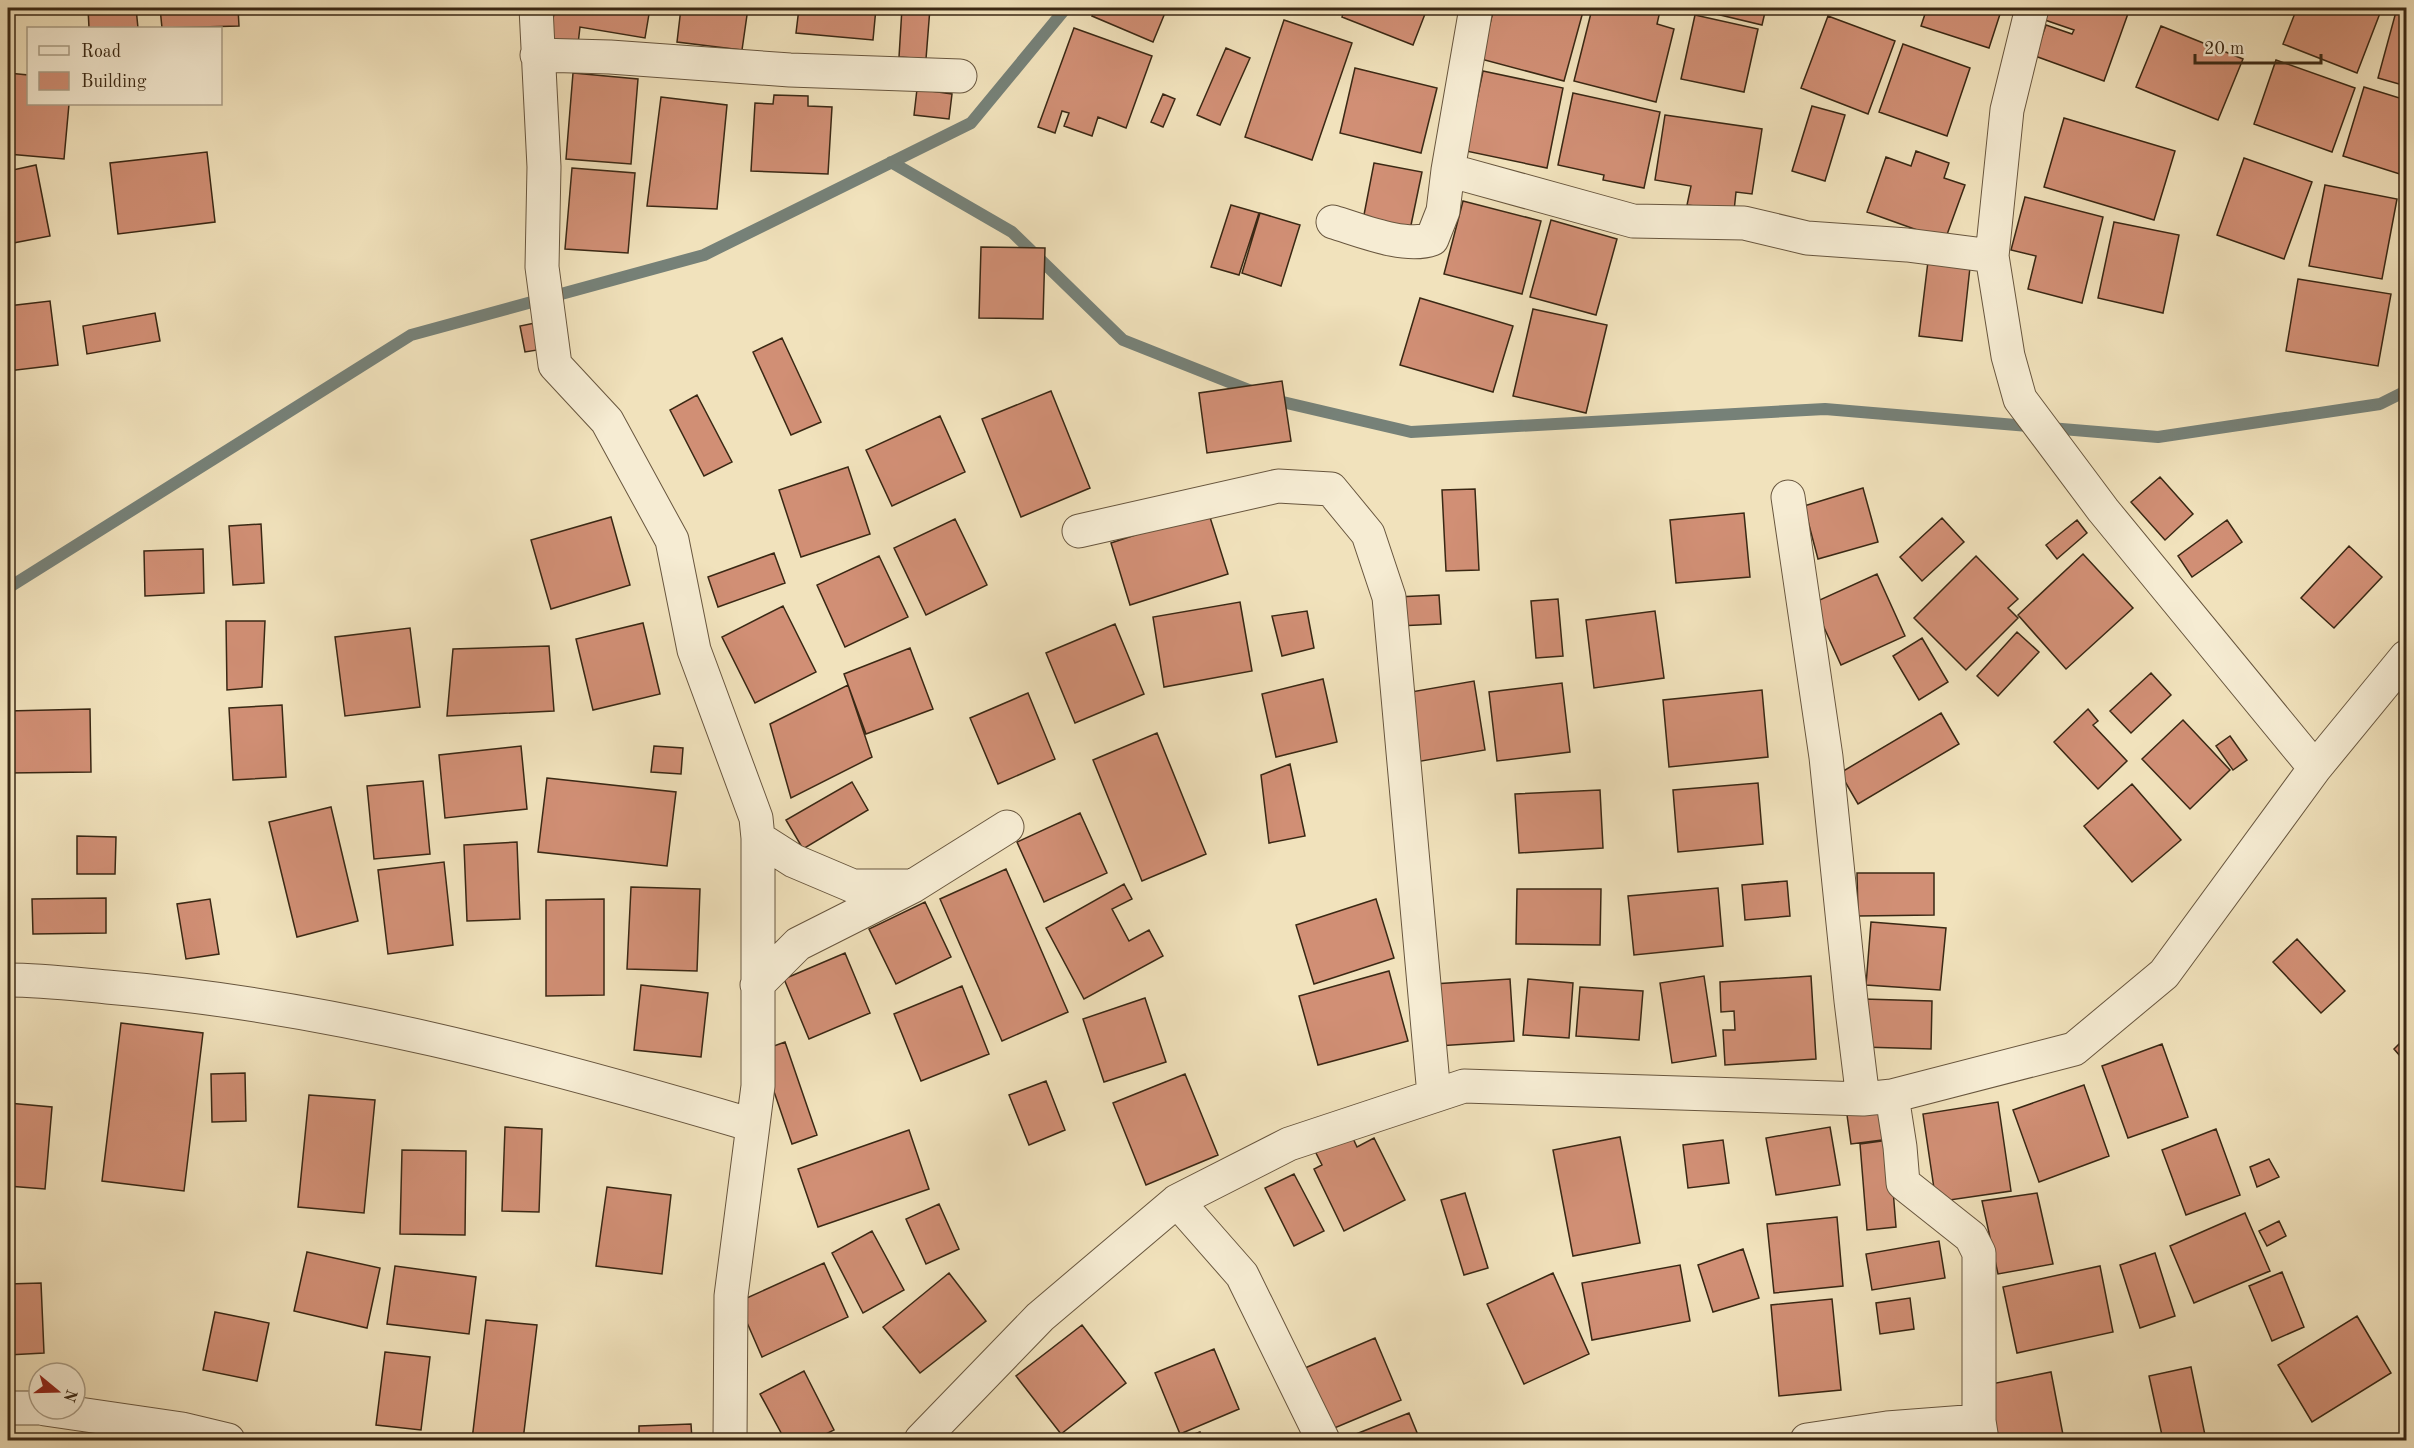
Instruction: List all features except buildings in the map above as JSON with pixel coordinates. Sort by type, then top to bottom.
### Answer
[{"type":"street","points":[[537,8],[537,55],[544,167],[542,267],[555,365],[607,421],[672,540],[694,650],[756,818],[759,837],[758,1086],[730,1296],[730,1440]]},
{"type":"street","points":[[1333,222],[1385,237],[1420,243],[1432,239],[1443,211],[1476,8]]},
{"type":"street","points":[[2032,8],[2007,110],[1992,256],[2008,356],[2020,399],[2103,510],[2315,768]]},
{"type":"street","points":[[537,55],[610,57],[778,69],[960,76]]},
{"type":"street","points":[[1448,170],[1633,221],[1744,223],[1807,238],[1907,245],[1992,256]]},
{"type":"street","points":[[1079,531],[1278,486],[1331,489],[1368,534],[1389,597],[1434,1095]]},
{"type":"street","points":[[1788,497],[1826,757],[1851,1001],[1878,1097],[1900,1147],[1903,1183],[1971,1237],[1979,1253],[1981,1431],[1887,1428],[1808,1440]]},
{"type":"street","points":[[921,1440],[1040,1317],[1177,1201],[1289,1144],[1464,1086],[1878,1097],[2074,1049],[2164,974],[2315,768],[2406,657]]},
{"type":"street","points":[[757,985],[798,944],[913,885],[1007,826]]},
{"type":"street","points":[[759,837],[794,861],[853,886],[913,885]]},
{"type":"street","points":[[8,980],[158,991],[292,1009],[446,1042],[647,1094],[753,1125]]},
{"type":"street","points":[[1177,1201],[1242,1275],[1323,1440]]},
{"type":"street","points":[[8,1408],[27,1408]]},
{"type":"street","points":[[87,1415],[182,1429],[228,1440]]},
{"type":"waterway","points":[[8,588],[411,335],[704,255],[971,123],[1066,8]]},
{"type":"waterway","points":[[891,162],[1012,232],[1123,340],[1254,392]]},
{"type":"waterway","points":[[1270,399],[1411,432],[1825,409],[2158,437],[2380,404],[2406,391]]}]
